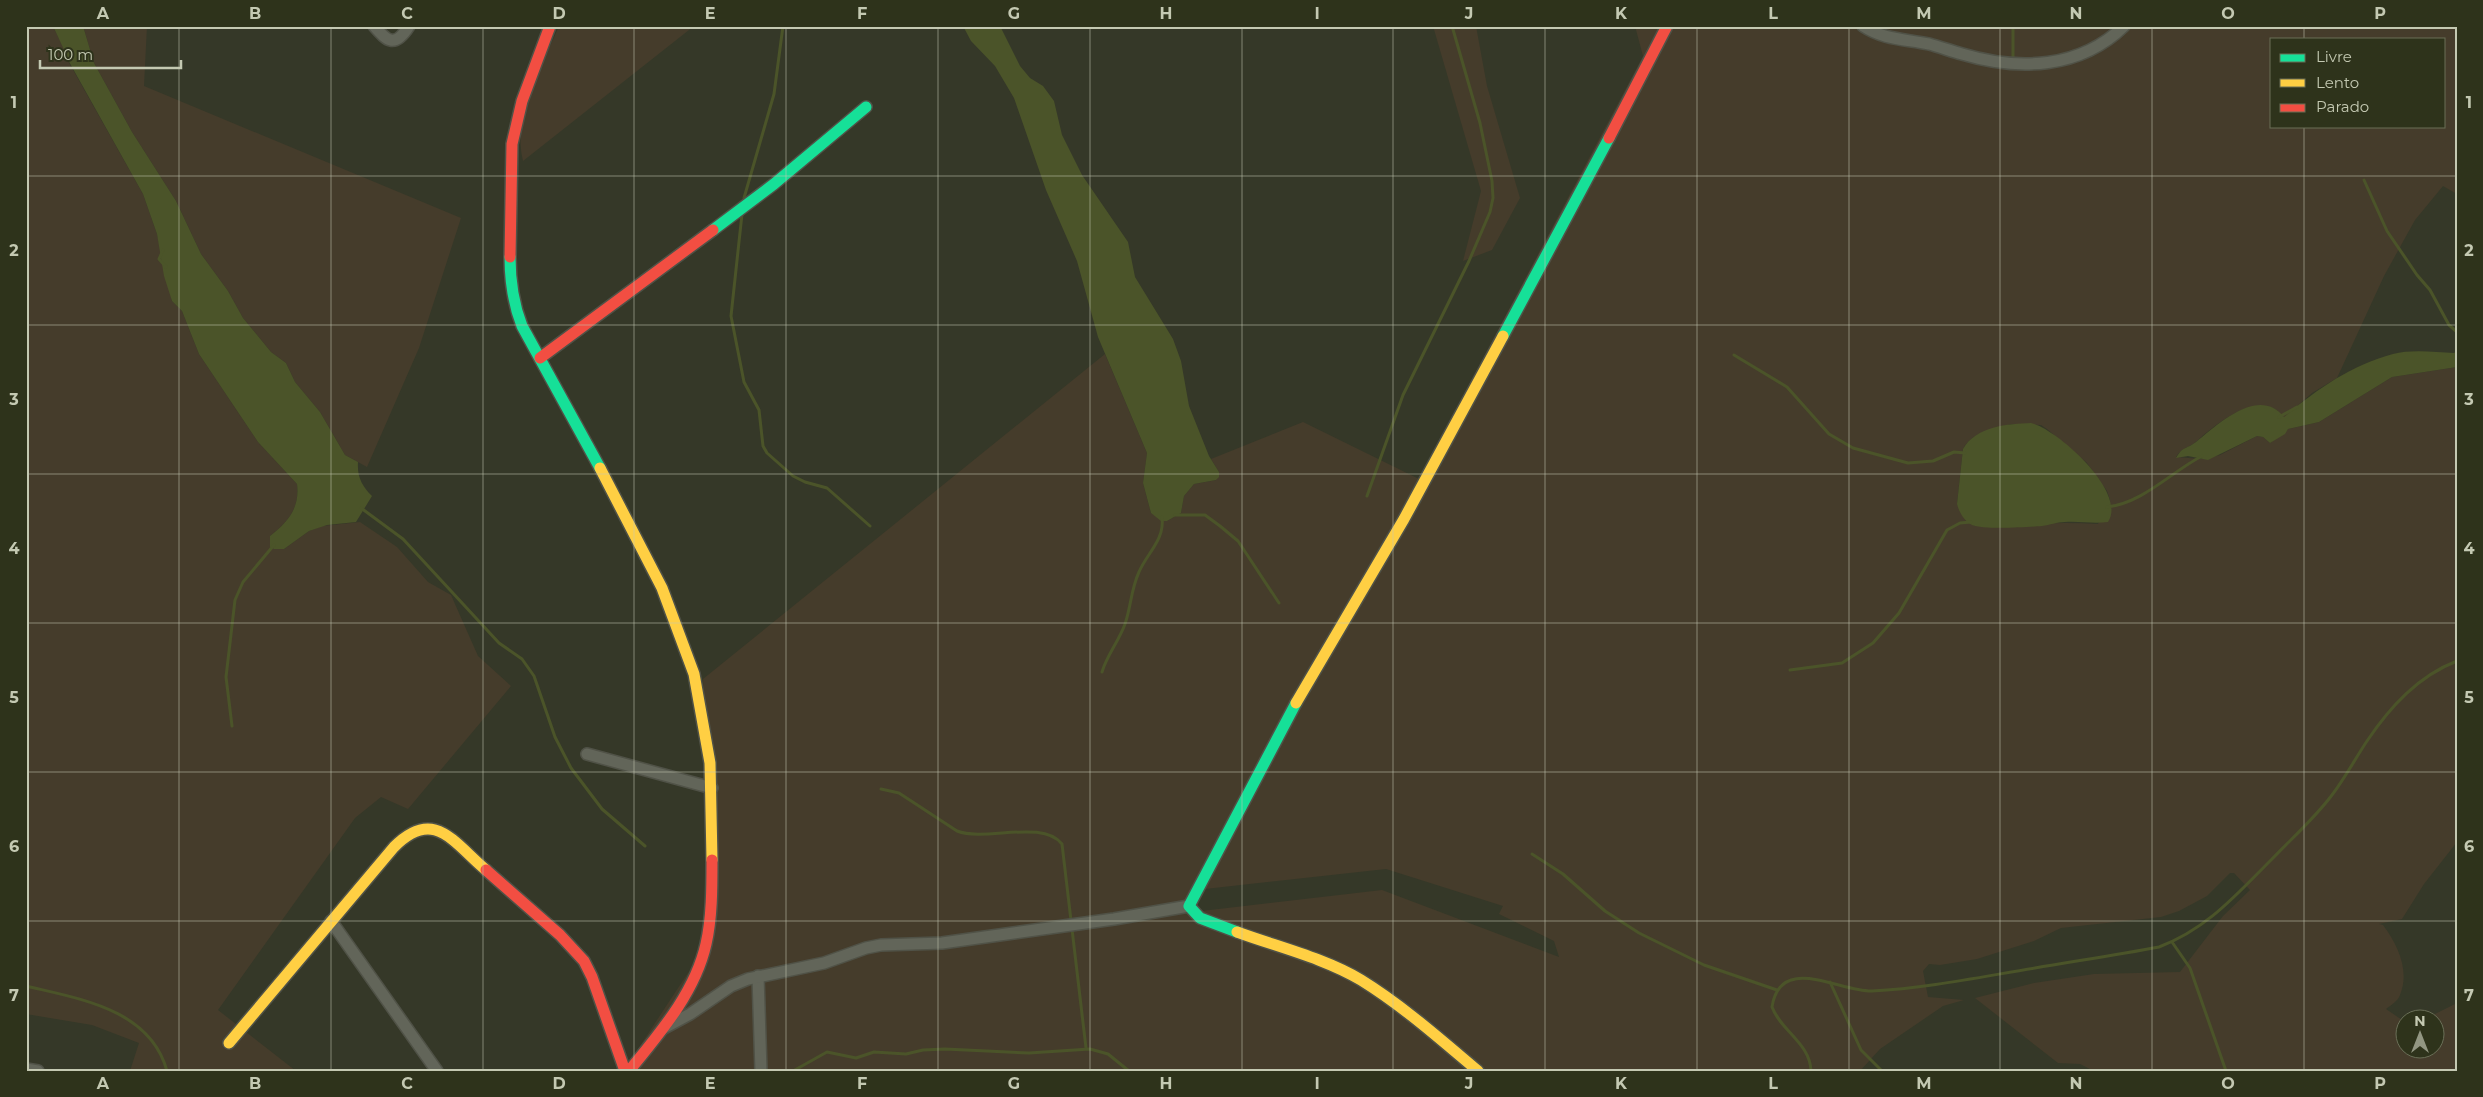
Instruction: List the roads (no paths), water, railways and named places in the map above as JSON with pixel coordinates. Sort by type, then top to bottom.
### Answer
[{"type":"street","points":[[374,26],[385,39],[392,41],[398,39],[408,26]]},
{"type":"street","points":[[229,1043],[406,835],[422,827],[442,832],[560,934],[584,961],[627,1071],[663,1028],[695,977],[706,944],[712,880],[712,788],[710,762],[698,687],[662,588],[622,508],[522,326],[512,294],[510,169],[517,118],[550,26]]},
{"type":"street","points":[[1189,906],[1321,658],[1404,518],[1591,173],[1667,26]]},
{"type":"street","points":[[1863,26],[1874,34],[1895,40],[1915,41],[1963,55],[1995,61],[2032,64],[2076,58],[2108,41],[2124,26]]},
{"type":"street","points":[[540,358],[774,184],[866,106]]},
{"type":"street","points":[[587,754],[712,788]]},
{"type":"street","points":[[663,1028],[690,1014],[731,986],[758,976],[824,963],[880,945],[942,943],[1114,919],[1189,906]]},
{"type":"street","points":[[1189,906],[1200,918],[1332,967],[1360,980],[1419,1021],[1478,1071]]},
{"type":"street","points":[[331,921],[437,1071]]},
{"type":"street","points":[[758,976],[761,1071]]},
{"type":"street","points":[[26,1069],[38,1071]]},
{"type":"waterway","points":[[744,198],[774,94],[783,26]]},
{"type":"waterway","points":[[1367,496],[1403,395],[1469,261],[1490,212],[1493,198],[1492,181],[1480,123],[1452,26]]},
{"type":"waterway","points":[[2013,26],[2013,62]]},
{"type":"waterway","points":[[2364,180],[2387,231],[2417,275],[2430,290],[2449,325],[2457,332]]},
{"type":"waterway","points":[[742,214],[731,316],[744,382],[759,410],[763,446],[767,453],[793,476],[805,482],[827,488],[870,526]]},
{"type":"waterway","points":[[163,250],[159,259],[166,267]]},
{"type":"waterway","points":[[1734,355],[1787,387],[1829,434],[1853,448],[1908,463],[1933,461],[1954,452],[1965,453]]},
{"type":"waterway","points":[[2279,417],[2297,407]]},
{"type":"waterway","points":[[2107,507],[2133,500],[2202,456]]},
{"type":"waterway","points":[[361,508],[403,539],[499,643],[522,659],[534,676],[555,737],[571,768],[602,809],[645,846]]},
{"type":"waterway","points":[[1175,515],[1205,515],[1238,541],[1279,603]]},
{"type":"waterway","points":[[1102,672],[1125,624],[1139,572],[1161,533],[1162,517]]},
{"type":"waterway","points":[[1790,670],[1842,663],[1873,643],[1899,613],[1947,530],[1960,523],[1971,522]]},
{"type":"waterway","points":[[232,726],[226,677],[235,600],[243,582],[274,545]]},
{"type":"waterway","points":[[1811,1071],[1806,1053],[1776,1015],[1772,1007],[1777,991],[1786,982],[1799,978],[1813,979],[1859,990],[1872,991],[1913,987],[1954,982],[2143,950],[2159,947],[2176,940],[2192,931],[2220,910],[2325,804],[2337,789],[2376,728],[2406,694],[2430,675],[2457,661]]},
{"type":"waterway","points":[[881,789],[899,793],[957,831],[969,834],[1041,833],[1053,837],[1062,844],[1086,1048]]},
{"type":"waterway","points":[[1532,854],[1563,874],[1605,911],[1639,933],[1704,965],[1777,990]]},
{"type":"waterway","points":[[2172,942],[2190,968],[2226,1071]]},
{"type":"waterway","points":[[1830,982],[1861,1050],[1882,1071]]},
{"type":"waterway","points":[[26,986],[90,1002],[129,1020],[145,1033],[158,1050],[167,1071]]},
{"type":"waterway","points":[[793,1071],[827,1052],[856,1058],[874,1052],[906,1054],[923,1050],[945,1049],[1029,1053],[1090,1049],[1108,1054],[1129,1071]]}]
